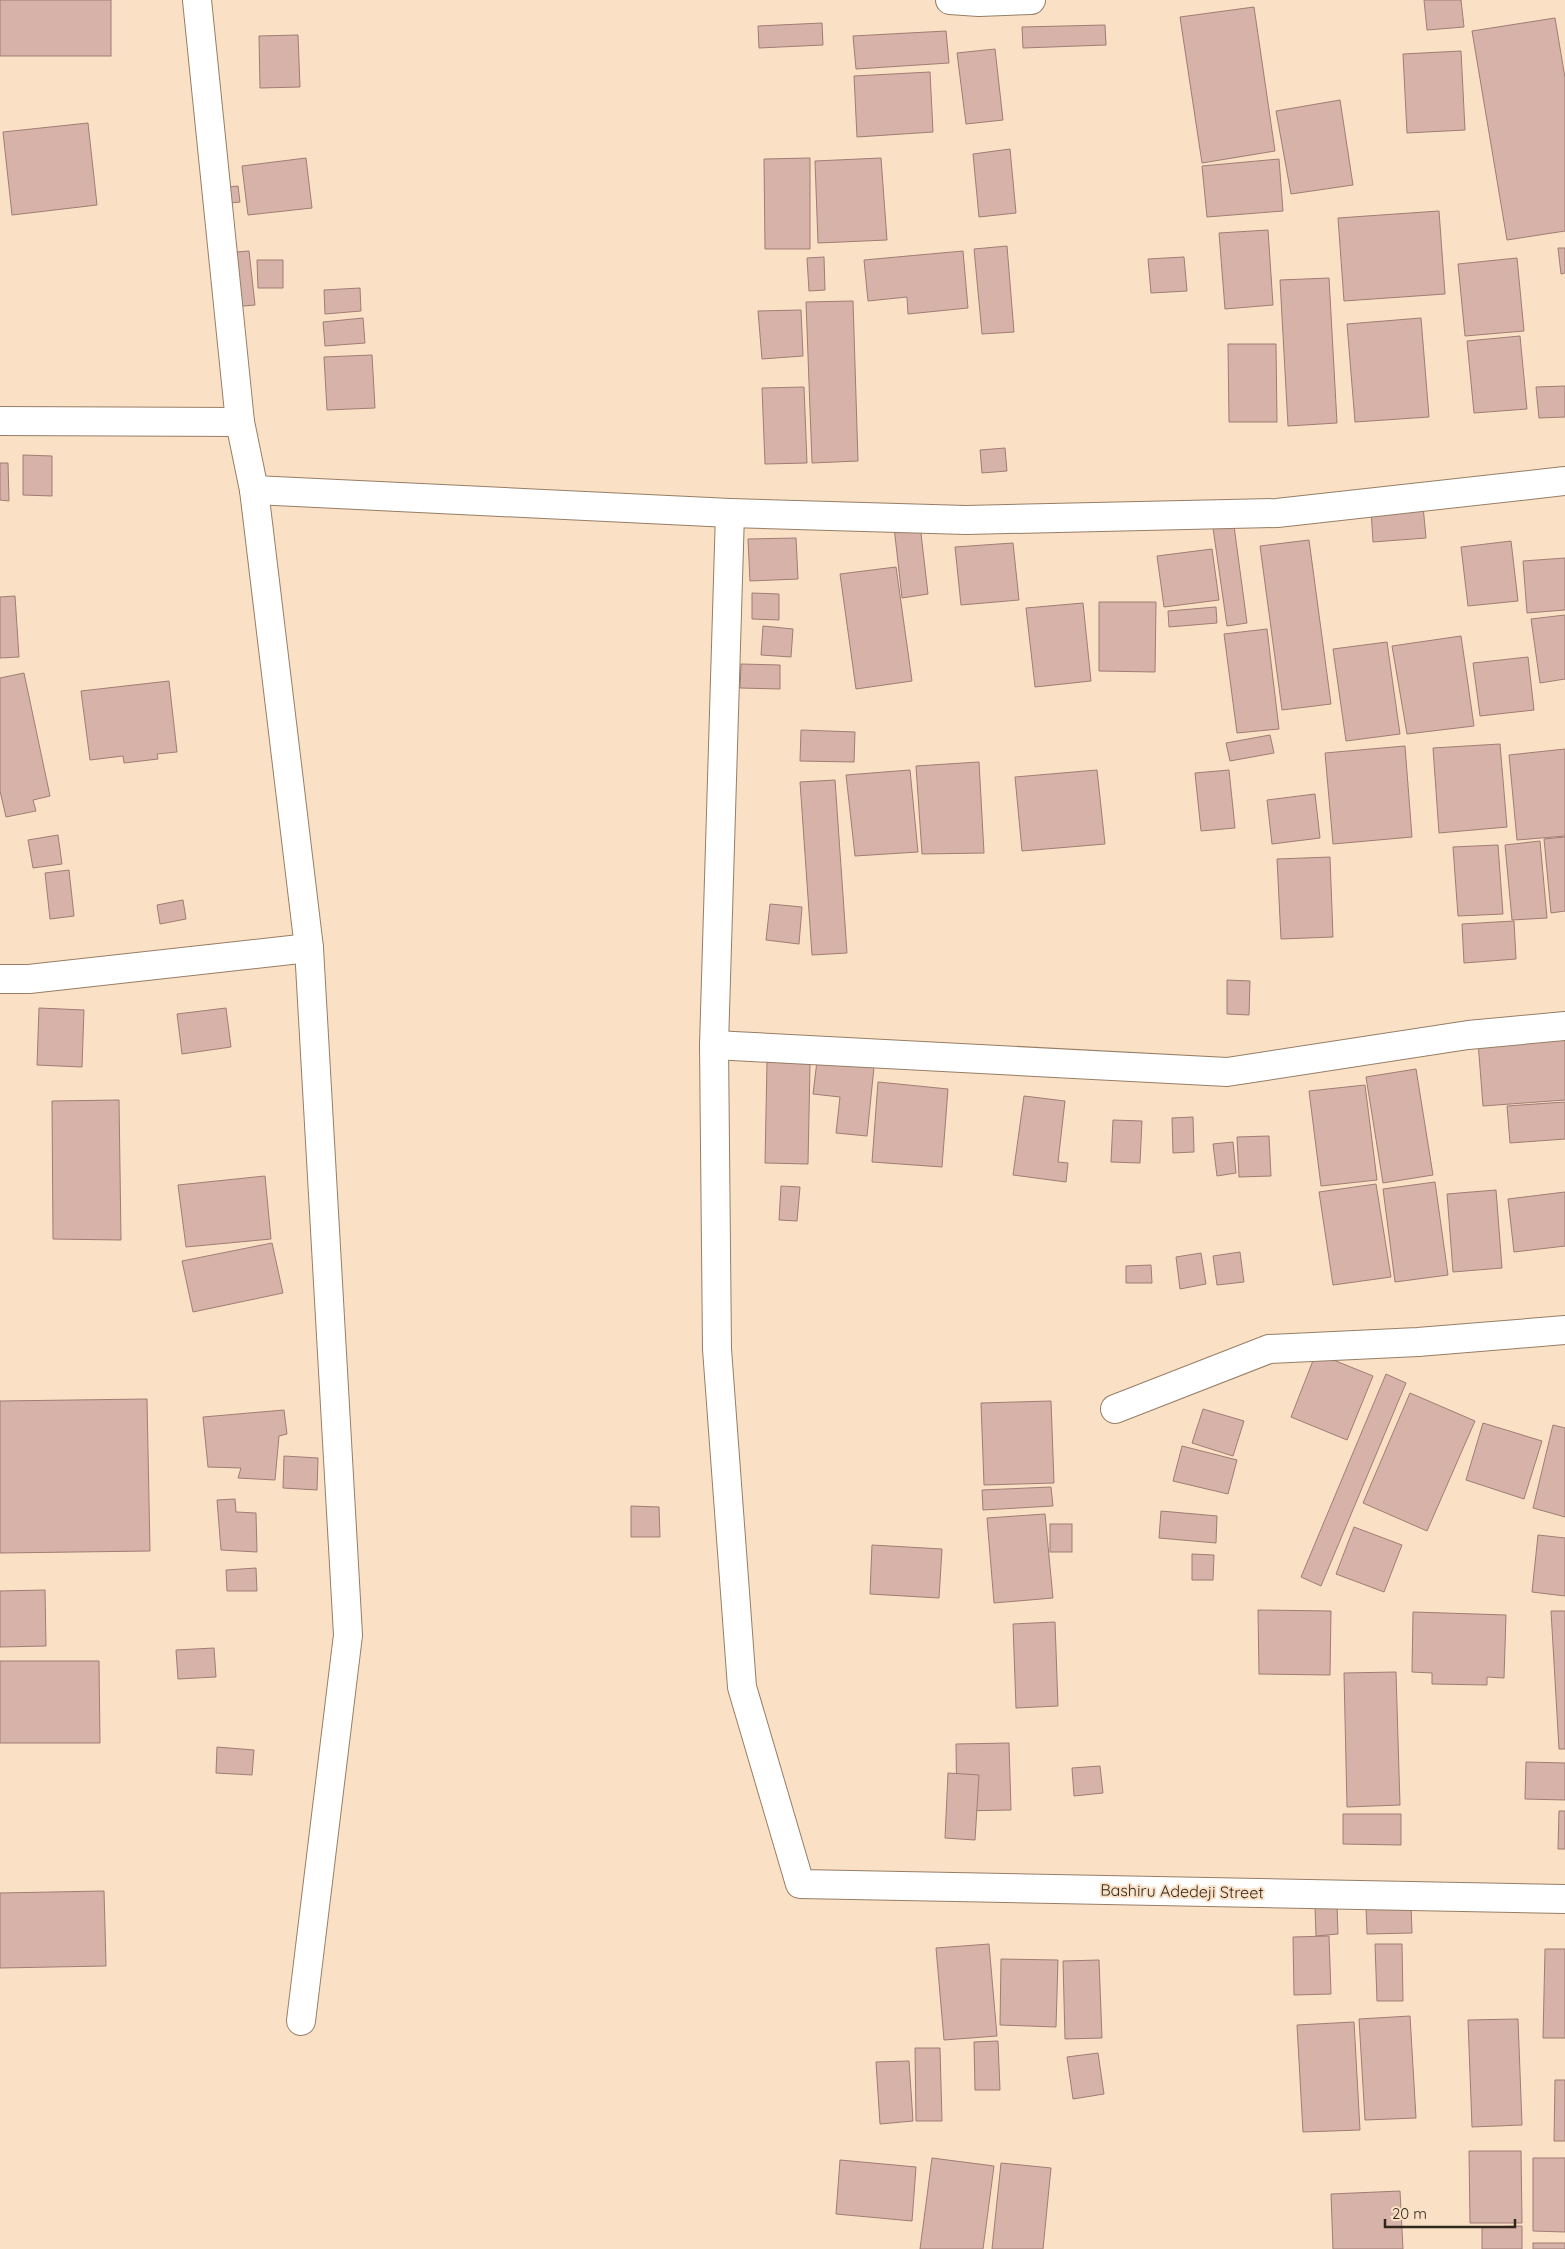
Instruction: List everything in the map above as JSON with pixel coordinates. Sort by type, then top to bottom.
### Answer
[{"type":"street","points":[[197,0],[240,422],[254,490],[309,948],[348,1635],[301,2021]]},
{"type":"street","points":[[950,0],[979,2],[1031,0]]},
{"type":"street","points":[[0,421],[240,422]]},
{"type":"street","points":[[254,490],[730,513],[966,520],[1277,513],[1565,481]]},
{"type":"street","points":[[730,513],[714,1045],[1226,1072],[1468,1035],[1565,1026]]},
{"type":"street","points":[[0,979],[29,979],[309,948]]},
{"type":"street","name":"Bashiru Adedeji Street","points":[[714,1045],[717,1350],[742,1687],[800,1884],[1565,1899]]},
{"type":"street","points":[[1115,1408],[1269,1349],[1418,1342],[1565,1330]]},
{"type":"building","points":[[0,0],[111,0],[111,56],[0,56]]},
{"type":"building","points":[[1424,0],[1461,0],[1464,27],[1427,30]]},
{"type":"building","points":[[1254,7],[1275,151],[1202,163],[1180,17]]},
{"type":"building","points":[[1555,18],[1565,78],[1565,231],[1507,240],[1472,31]]},
{"type":"building","points":[[822,23],[823,45],[759,48],[758,26]]},
{"type":"building","points":[[1105,25],[1106,45],[1023,48],[1022,27]]},
{"type":"building","points":[[946,31],[949,63],[856,69],[853,36]]},
{"type":"building","points":[[298,35],[300,87],[260,88],[259,36]]},
{"type":"building","points":[[995,49],[1003,120],[966,124],[957,53]]},
{"type":"building","points":[[1461,51],[1465,130],[1407,133],[1403,54]]},
{"type":"building","points":[[930,72],[933,132],[857,137],[854,76]]},
{"type":"building","points":[[1340,100],[1353,185],[1291,194],[1276,111]]},
{"type":"building","points":[[88,123],[97,205],[12,215],[3,132]]},
{"type":"building","points":[[1010,149],[1016,213],[979,217],[973,154]]},
{"type":"building","points":[[306,158],[312,208],[248,215],[242,166]]},
{"type":"building","points":[[810,158],[810,249],[765,249],[764,159]]},
{"type":"building","points":[[881,158],[887,240],[818,243],[815,161]]},
{"type":"building","points":[[1279,159],[1283,211],[1207,217],[1202,166]]},
{"type":"building","points":[[238,186],[240,202],[221,204],[219,188]]},
{"type":"building","points":[[1439,211],[1445,294],[1344,301],[1338,218]]},
{"type":"building","points":[[1268,230],[1273,305],[1225,309],[1219,233]]},
{"type":"building","points":[[1007,246],[1014,332],[982,334],[974,249]]},
{"type":"building","points":[[1558,248],[1565,248],[1565,273],[1561,274]]},
{"type":"building","points":[[249,251],[255,305],[232,307],[225,253]]},
{"type":"building","points":[[963,251],[968,308],[908,314],[907,297],[868,301],[864,260]]},
{"type":"building","points":[[824,257],[825,290],[809,291],[807,258]]},
{"type":"building","points":[[1184,257],[1187,291],[1151,293],[1148,259]]},
{"type":"building","points":[[1517,258],[1524,331],[1465,336],[1458,264]]},
{"type":"building","points":[[257,260],[283,260],[283,288],[258,288]]},
{"type":"building","points":[[1329,278],[1337,423],[1288,426],[1280,280]]},
{"type":"building","points":[[360,288],[361,311],[325,314],[324,290]]},
{"type":"building","points":[[853,301],[858,461],[812,463],[806,302]]},
{"type":"building","points":[[801,310],[803,356],[762,359],[758,311]]},
{"type":"building","points":[[363,318],[365,343],[325,346],[323,322]]},
{"type":"building","points":[[1421,318],[1429,417],[1355,422],[1347,324]]},
{"type":"building","points":[[1520,336],[1527,409],[1474,413],[1467,341]]},
{"type":"building","points":[[1228,344],[1276,344],[1277,422],[1229,422]]},
{"type":"building","points":[[372,355],[375,408],[327,410],[324,357]]},
{"type":"building","points":[[1565,386],[1565,417],[1539,418],[1536,387]]},
{"type":"building","points":[[804,387],[807,463],[765,464],[762,388]]},
{"type":"building","points":[[1005,448],[1007,471],[982,473],[980,450]]},
{"type":"building","points":[[23,455],[52,456],[52,496],[23,495]]},
{"type":"building","points":[[0,463],[8,463],[9,501],[0,500]]},
{"type":"building","points":[[1423,506],[1426,538],[1373,542],[1371,510]]},
{"type":"building","points":[[920,525],[928,594],[902,598],[894,527]]},
{"type":"building","points":[[1234,526],[1247,623],[1227,626],[1213,528]]},
{"type":"building","points":[[796,538],[798,579],[750,581],[748,539]]},
{"type":"building","points":[[1309,540],[1331,704],[1282,710],[1260,546]]},
{"type":"building","points":[[1511,541],[1518,601],[1468,606],[1461,547]]},
{"type":"building","points":[[1013,543],[1019,600],[961,605],[955,547]]},
{"type":"building","points":[[1212,549],[1219,600],[1164,607],[1157,556]]},
{"type":"building","points":[[1565,558],[1565,610],[1527,613],[1523,561]]},
{"type":"building","points":[[896,567],[912,681],[856,689],[840,574]]},
{"type":"building","points":[[752,593],[779,594],[779,620],[752,619]]},
{"type":"building","points":[[15,596],[19,657],[0,658],[0,597]]},
{"type":"building","points":[[1099,602],[1156,602],[1155,672],[1099,671]]},
{"type":"building","points":[[1083,603],[1091,681],[1035,687],[1026,608]]},
{"type":"building","points":[[1216,607],[1217,623],[1169,627],[1168,611]]},
{"type":"building","points":[[1565,615],[1565,679],[1540,683],[1531,619]]},
{"type":"building","points":[[763,626],[793,629],[791,657],[761,655]]},
{"type":"building","points":[[1267,629],[1279,729],[1237,733],[1224,634]]},
{"type":"building","points":[[1461,636],[1474,726],[1407,734],[1392,646]]},
{"type":"building","points":[[1387,642],[1400,734],[1346,741],[1333,649]]},
{"type":"building","points":[[1528,657],[1534,710],[1480,716],[1473,663]]},
{"type":"building","points":[[741,664],[780,665],[780,689],[740,688]]},
{"type":"building","points":[[24,673],[50,796],[33,800],[36,811],[6,817],[0,791],[0,678]]},
{"type":"building","points":[[169,681],[177,752],[157,754],[158,759],[124,763],[123,756],[90,760],[81,691]]},
{"type":"building","points":[[801,730],[855,732],[854,762],[800,761]]},
{"type":"building","points":[[1270,735],[1274,753],[1230,761],[1226,743]]},
{"type":"building","points":[[1500,744],[1507,827],[1439,833],[1433,748]]},
{"type":"building","points":[[1405,746],[1412,837],[1333,844],[1325,753]]},
{"type":"building","points":[[1565,749],[1565,836],[1517,840],[1509,755]]},
{"type":"building","points":[[979,762],[984,853],[922,854],[916,766]]},
{"type":"building","points":[[910,770],[918,852],[855,856],[846,775]]},
{"type":"building","points":[[1097,770],[1105,844],[1022,851],[1015,777]]},
{"type":"building","points":[[1229,770],[1235,828],[1201,831],[1195,773]]},
{"type":"building","points":[[835,780],[847,953],[812,955],[800,782]]},
{"type":"building","points":[[1315,794],[1320,838],[1272,844],[1267,800]]},
{"type":"building","points":[[58,835],[62,864],[33,868],[28,840]]},
{"type":"building","points":[[1565,837],[1565,911],[1551,913],[1544,839]]},
{"type":"building","points":[[1540,841],[1547,918],[1512,920],[1505,845]]},
{"type":"building","points":[[1498,845],[1503,914],[1458,916],[1453,847]]},
{"type":"building","points":[[1330,857],[1333,937],[1281,939],[1277,859]]},
{"type":"building","points":[[69,870],[74,916],[50,919],[45,873]]},
{"type":"building","points":[[183,900],[186,919],[160,924],[157,905]]},
{"type":"building","points":[[770,904],[802,907],[799,944],[766,940]]},
{"type":"building","points":[[1514,921],[1516,959],[1464,963],[1462,924]]},
{"type":"building","points":[[1227,980],[1250,981],[1249,1015],[1227,1014]]},
{"type":"building","points":[[39,1008],[84,1010],[82,1067],[37,1065]]},
{"type":"building","points":[[226,1008],[231,1047],[182,1054],[177,1014]]},
{"type":"building","points":[[1565,1036],[1565,1100],[1483,1106],[1478,1042]]},
{"type":"building","points":[[817,1061],[874,1067],[867,1136],[836,1133],[840,1097],[813,1094]]},
{"type":"building","points":[[767,1062],[810,1064],[808,1164],[765,1163]]},
{"type":"building","points":[[1416,1069],[1433,1175],[1383,1183],[1366,1077]]},
{"type":"building","points":[[878,1082],[948,1089],[942,1167],[872,1162]]},
{"type":"building","points":[[1365,1085],[1377,1180],[1321,1186],[1309,1091]]},
{"type":"building","points":[[1024,1096],[1065,1101],[1058,1162],[1068,1163],[1066,1182],[1013,1175]]},
{"type":"building","points":[[119,1100],[121,1240],[53,1239],[52,1101]]},
{"type":"building","points":[[1565,1102],[1565,1139],[1510,1143],[1507,1106]]},
{"type":"building","points":[[1193,1117],[1194,1152],[1173,1153],[1172,1118]]},
{"type":"building","points":[[1113,1120],[1142,1121],[1140,1163],[1111,1162]]},
{"type":"building","points":[[1269,1136],[1271,1176],[1239,1177],[1237,1137]]},
{"type":"building","points":[[1233,1142],[1236,1173],[1217,1176],[1213,1144]]},
{"type":"building","points":[[265,1176],[271,1239],[186,1247],[178,1185]]},
{"type":"building","points":[[1435,1182],[1448,1275],[1395,1282],[1383,1189]]},
{"type":"building","points":[[1376,1184],[1391,1277],[1333,1285],[1319,1192]]},
{"type":"building","points":[[781,1186],[800,1187],[797,1221],[779,1220]]},
{"type":"building","points":[[1496,1190],[1502,1268],[1453,1272],[1447,1194]]},
{"type":"building","points":[[1565,1192],[1565,1246],[1514,1252],[1508,1199]]},
{"type":"building","points":[[272,1243],[283,1293],[193,1312],[182,1261]]},
{"type":"building","points":[[1240,1252],[1244,1282],[1217,1285],[1213,1256]]},
{"type":"building","points":[[1201,1253],[1206,1284],[1180,1289],[1176,1257]]},
{"type":"building","points":[[1151,1265],[1152,1283],[1126,1283],[1126,1266]]},
{"type":"building","points":[[1316,1353],[1373,1376],[1347,1440],[1291,1417]]},
{"type":"building","points":[[1386,1374],[1406,1383],[1321,1586],[1301,1577]]},
{"type":"building","points":[[1410,1393],[1475,1421],[1427,1531],[1363,1503]]},
{"type":"building","points":[[147,1399],[150,1551],[0,1553],[0,1401]]},
{"type":"building","points":[[1051,1401],[1054,1483],[984,1485],[981,1403]]},
{"type":"building","points":[[1203,1409],[1244,1421],[1233,1456],[1192,1443]]},
{"type":"building","points":[[284,1410],[287,1434],[279,1436],[275,1480],[238,1478],[241,1468],[208,1467],[203,1417]]},
{"type":"building","points":[[1483,1423],[1542,1441],[1524,1499],[1466,1480]]},
{"type":"building","points":[[1553,1425],[1565,1428],[1565,1517],[1533,1508]]},
{"type":"building","points":[[1182,1446],[1237,1460],[1228,1494],[1173,1481]]},
{"type":"building","points":[[284,1456],[318,1458],[317,1490],[283,1488]]},
{"type":"building","points":[[1051,1487],[1053,1506],[983,1510],[982,1490]]},
{"type":"building","points":[[235,1499],[236,1512],[256,1513],[257,1552],[221,1550],[217,1500]]},
{"type":"building","points":[[631,1506],[659,1507],[660,1537],[631,1537]]},
{"type":"building","points":[[1161,1511],[1217,1516],[1216,1543],[1159,1538]]},
{"type":"building","points":[[1045,1514],[1053,1598],[994,1603],[987,1518]]},
{"type":"building","points":[[1050,1524],[1072,1524],[1072,1552],[1050,1552]]},
{"type":"building","points":[[1354,1527],[1402,1545],[1384,1592],[1336,1574]]},
{"type":"building","points":[[1538,1535],[1565,1538],[1565,1596],[1532,1592]]},
{"type":"building","points":[[872,1545],[942,1549],[939,1598],[870,1594]]},
{"type":"building","points":[[1192,1554],[1214,1555],[1213,1580],[1192,1580]]},
{"type":"building","points":[[256,1568],[257,1591],[227,1591],[226,1570]]},
{"type":"building","points":[[45,1590],[46,1646],[0,1647],[0,1591]]},
{"type":"building","points":[[1258,1610],[1331,1611],[1330,1675],[1259,1674]]},
{"type":"building","points":[[1551,1611],[1565,1611],[1565,1749],[1559,1749]]},
{"type":"building","points":[[1413,1612],[1506,1615],[1504,1678],[1487,1677],[1487,1685],[1432,1684],[1432,1673],[1412,1672]]},
{"type":"building","points":[[1055,1622],[1058,1706],[1016,1708],[1013,1624]]},
{"type":"building","points":[[214,1648],[216,1677],[178,1679],[176,1650]]},
{"type":"building","points":[[0,1661],[99,1661],[100,1743],[0,1743]]},
{"type":"building","points":[[1396,1672],[1400,1805],[1347,1807],[1344,1673]]},
{"type":"building","points":[[1009,1743],[1011,1810],[957,1811],[956,1744]]},
{"type":"building","points":[[217,1747],[254,1750],[252,1775],[216,1773]]},
{"type":"building","points":[[1526,1762],[1565,1763],[1565,1800],[1525,1799]]},
{"type":"building","points":[[1100,1766],[1103,1793],[1074,1796],[1072,1768]]},
{"type":"building","points":[[948,1773],[979,1775],[975,1840],[945,1838]]},
{"type":"building","points":[[1559,1811],[1565,1811],[1565,1849],[1558,1849]]},
{"type":"building","points":[[1343,1814],[1401,1814],[1401,1845],[1343,1844]]},
{"type":"building","points":[[104,1891],[106,1966],[0,1968],[0,1893]]},
{"type":"building","points":[[1337,1905],[1338,1934],[1316,1936],[1315,1907]]},
{"type":"building","points":[[1411,1905],[1412,1933],[1367,1934],[1366,1907]]},
{"type":"building","points":[[1329,1936],[1331,1994],[1294,1995],[1293,1937]]},
{"type":"building","points":[[989,1944],[997,2036],[944,2040],[936,1948]]},
{"type":"building","points":[[1375,1944],[1402,1944],[1403,2001],[1377,2001]]},
{"type":"building","points":[[1545,1949],[1565,1949],[1565,2038],[1543,2038]]},
{"type":"building","points":[[1001,1959],[1058,1960],[1056,2027],[1000,2025]]},
{"type":"building","points":[[1099,1960],[1102,2038],[1065,2039],[1063,1961]]},
{"type":"building","points":[[1410,2016],[1416,2118],[1365,2120],[1359,2019]]},
{"type":"building","points":[[1518,2019],[1522,2125],[1472,2127],[1468,2020]]},
{"type":"building","points":[[1354,2022],[1360,2130],[1303,2132],[1297,2025]]},
{"type":"building","points":[[998,2041],[1000,2090],[975,2090],[974,2042]]},
{"type":"building","points":[[915,2048],[940,2048],[942,2121],[916,2121]]},
{"type":"building","points":[[1098,2053],[1104,2094],[1073,2099],[1067,2057]]},
{"type":"building","points":[[909,2061],[913,2121],[880,2124],[876,2062]]},
{"type":"building","points":[[1555,2080],[1565,2080],[1565,2141],[1554,2141]]},
{"type":"building","points":[[1469,2151],[1521,2151],[1522,2223],[1470,2223]]},
{"type":"building","points":[[932,2158],[994,2166],[983,2249],[920,2249]]},
{"type":"building","points":[[1533,2158],[1565,2158],[1565,2232],[1533,2231]]},
{"type":"building","points":[[840,2160],[916,2167],[912,2221],[836,2214]]},
{"type":"building","points":[[1001,2163],[1051,2168],[1043,2249],[992,2249]]},
{"type":"building","points":[[1400,2191],[1403,2249],[1333,2249],[1331,2194]]},
{"type":"building","points":[[1522,2226],[1522,2249],[1482,2249],[1482,2227]]},
{"type":"building","points":[[1533,2243],[1565,2243],[1565,2249],[1533,2249]]}]
